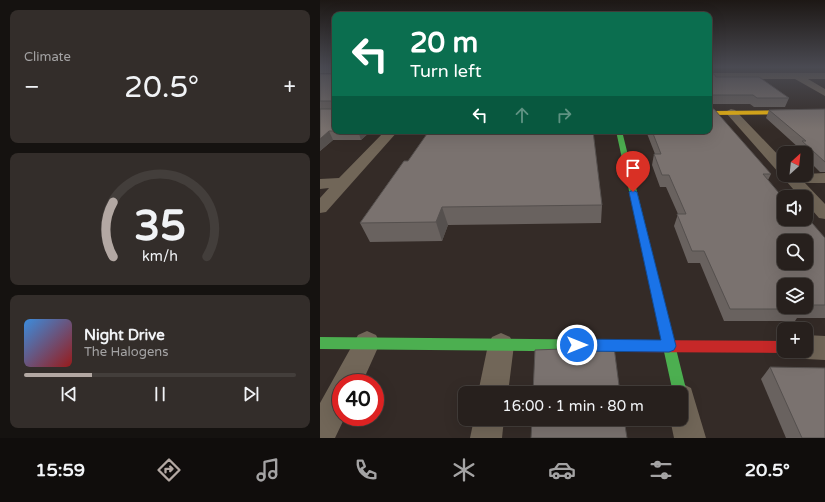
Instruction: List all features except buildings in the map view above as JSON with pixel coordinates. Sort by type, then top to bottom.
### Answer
[{"type":"street","points":[[816,87],[825,93]]},
{"type":"street","points":[[712,112],[825,112]]},
{"type":"street","points":[[731,112],[777,162]]},
{"type":"street","points":[[320,208],[389,134]]},
{"type":"street","points":[[620,134],[678,386]]},
{"type":"street","points":[[813,177],[825,178]]},
{"type":"street","points":[[795,182],[825,214]]},
{"type":"street","points":[[320,184],[343,183]]},
{"type":"street","points":[[320,343],[777,347]]},
{"type":"street","points":[[352,374],[367,344]]},
{"type":"street","points":[[494,386],[501,345]]},
{"type":"street","points":[[813,347],[825,348]]},
{"type":"street","points":[[320,436],[332,412]]},
{"type":"street","points":[[486,438],[488,426]]},
{"type":"street","points":[[687,426],[690,438]]},
{"type":"traffic: fast","points":[[620,134],[678,386]]},
{"type":"traffic: fast","points":[[320,343],[625,346]]},
{"type":"traffic: slow","points":[[712,113],[825,112]]},
{"type":"traffic: jam","points":[[625,346],[777,347]]},
{"type":"route","points":[[577,345],[669,346],[633,192]]}]
